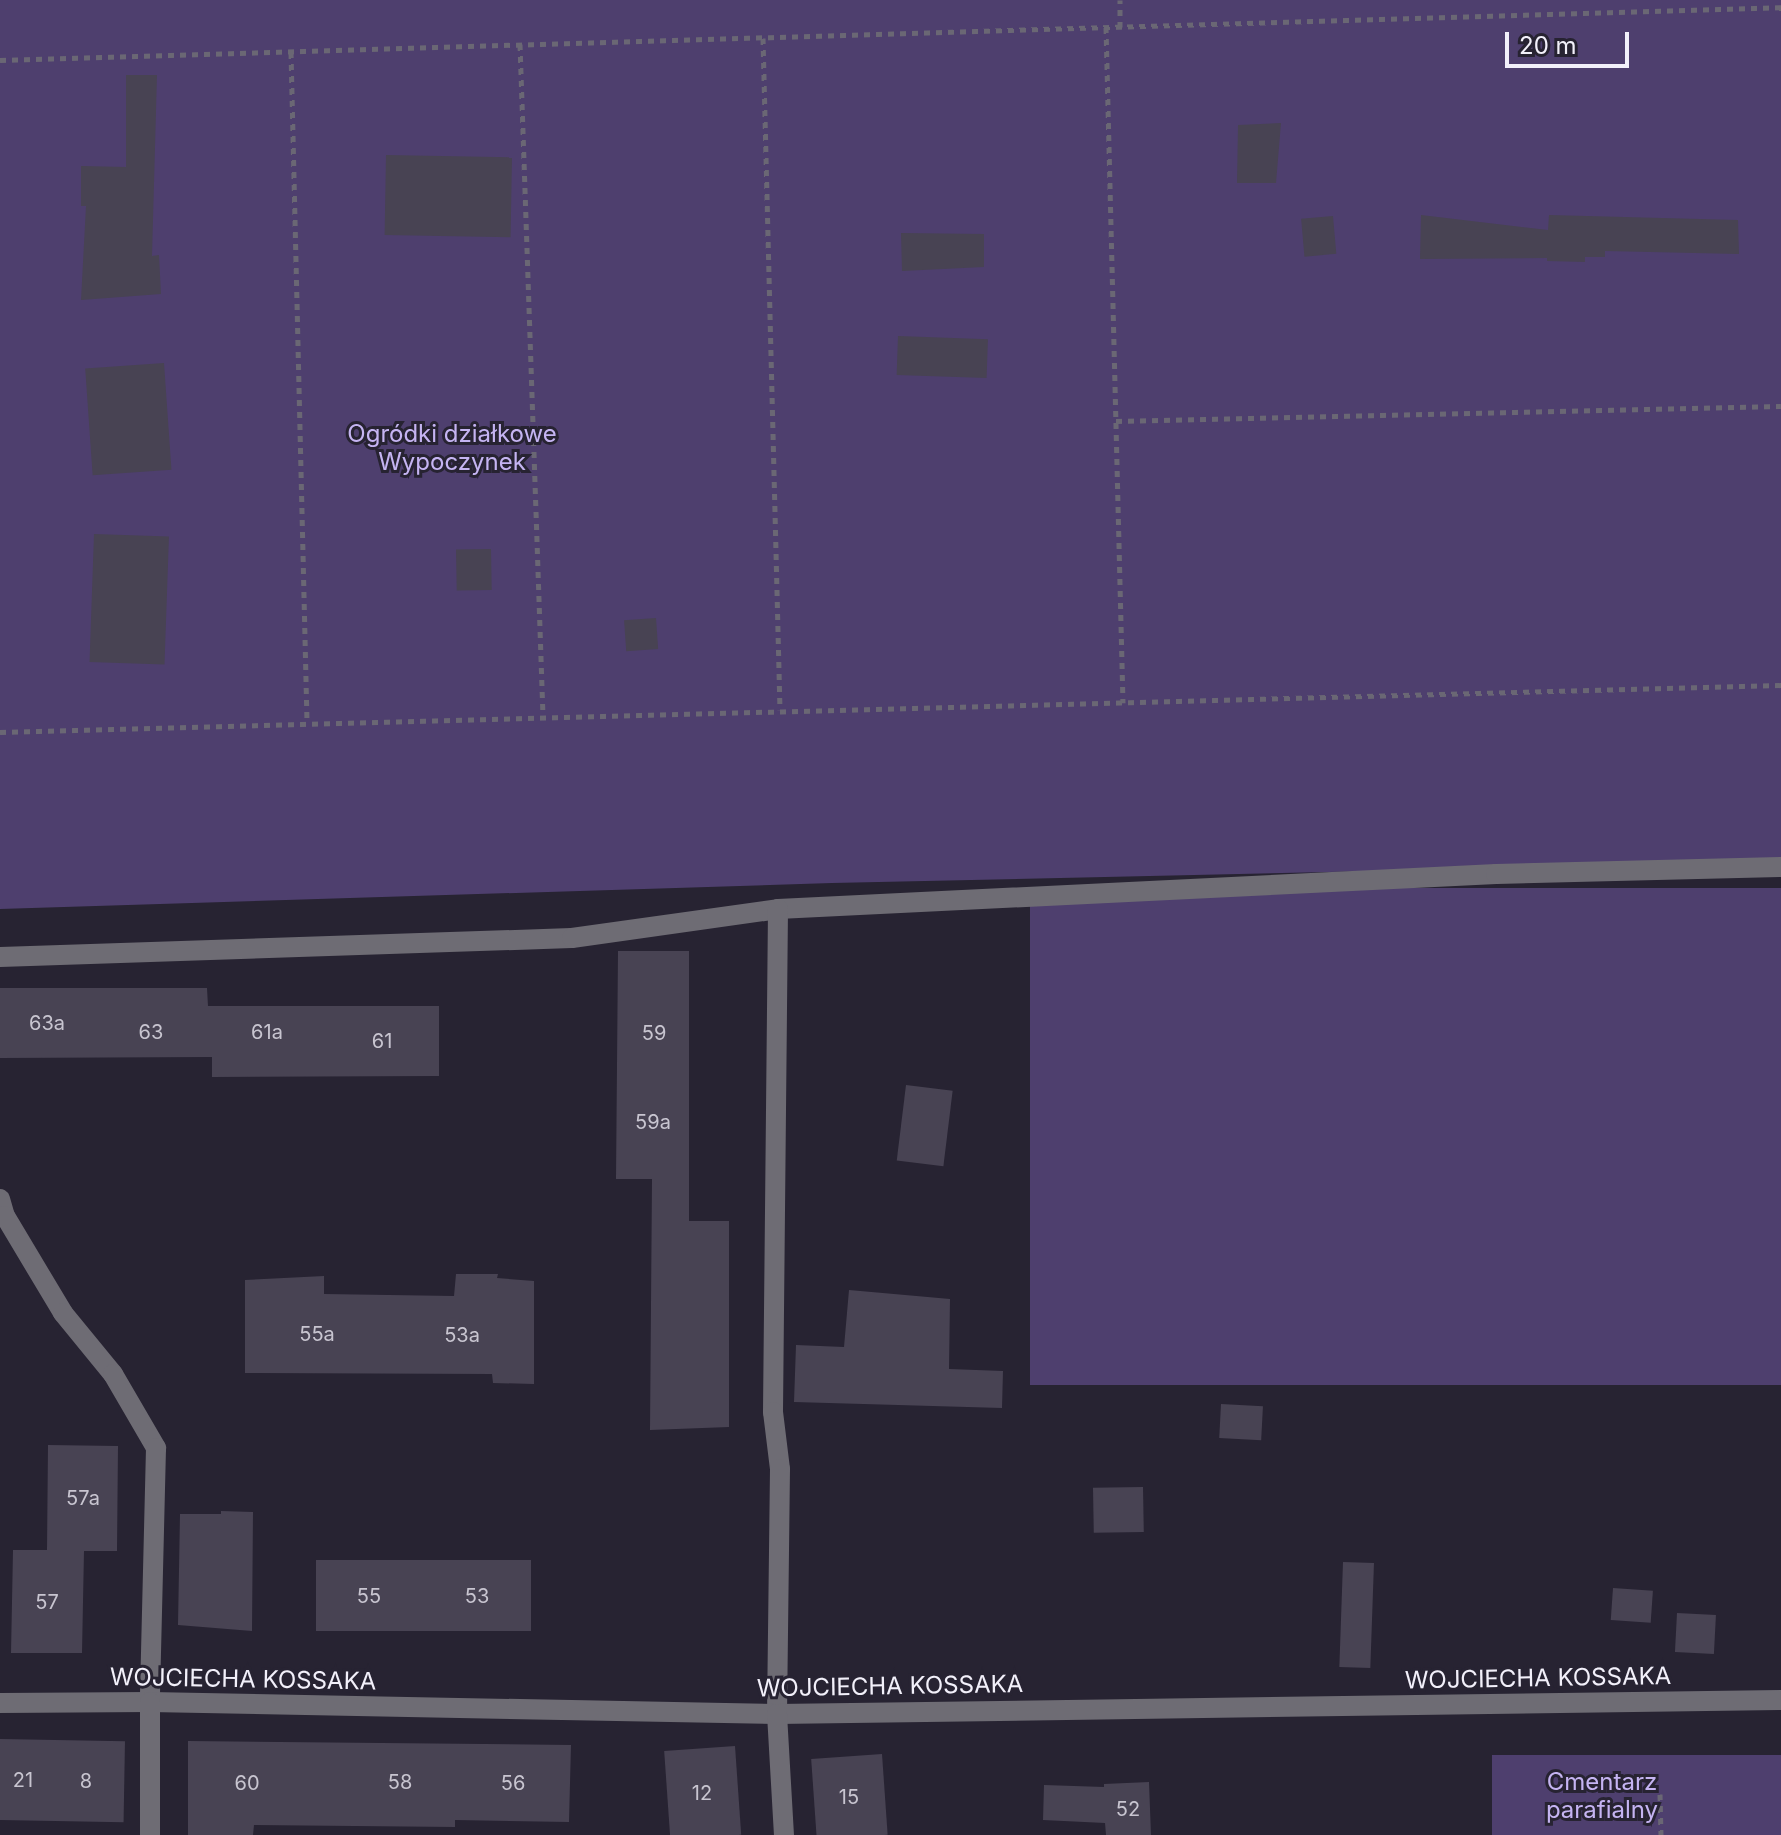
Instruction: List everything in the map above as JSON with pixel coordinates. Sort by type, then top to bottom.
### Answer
[{"type":"street","points":[[0,957],[572,938],[778,909],[1496,874],[1781,867]]},
{"type":"street","points":[[778,909],[773,1412],[780,1469],[777,1714],[784,1835]]},
{"type":"street","points":[[0,1199],[5,1216],[63,1313],[113,1374],[156,1448],[150,1835]]},
{"type":"street","name":"WOJCIECHA KOSSAKA","points":[[0,1703],[150,1702],[777,1714],[1781,1700]]},
{"type":"path","points":[[1120,0],[1120,27]]},
{"type":"path","points":[[0,60],[1781,7]]},
{"type":"path","points":[[1106,27],[1123,703]]},
{"type":"path","points":[[763,38],[780,710]]},
{"type":"path","points":[[520,44],[543,716]]},
{"type":"path","points":[[291,52],[307,723]]},
{"type":"path","points":[[1116,421],[1781,406]]},
{"type":"path","points":[[0,732],[1781,685]]},
{"type":"path","points":[[1660,1794],[1661,1835]]},
{"type":"green space","name":"Ogródki działkowe Wypoczynek","points":[[0,0],[1781,0],[1781,862],[832,883],[0,909]]},
{"type":"green space","points":[[1030,888],[1781,888],[1781,1385],[1030,1385]]},
{"type":"green space","name":"Cmentarz parafialny","points":[[1492,1755],[1781,1755],[1781,1835],[1492,1835]]},
{"type":"building","points":[[126,75],[157,75],[152,256],[159,255],[161,294],[81,300],[86,206],[81,206],[81,166],[126,167]]},
{"type":"building","points":[[1281,123],[1276,183],[1237,183],[1238,125]]},
{"type":"building","points":[[386,155],[512,157],[511,237],[385,235]]},
{"type":"building","points":[[1421,215],[1548,230],[1549,215],[1738,220],[1739,254],[1605,251],[1605,257],[1585,257],[1585,262],[1547,261],[1547,258],[1420,259]]},
{"type":"building","points":[[1333,216],[1336,254],[1304,257],[1301,219]]},
{"type":"building","points":[[901,233],[984,234],[984,267],[902,271]]},
{"type":"building","points":[[898,336],[988,339],[987,378],[897,375]]},
{"type":"building","points":[[164,363],[171,470],[93,475],[85,369]]},
{"type":"building","points":[[94,534],[169,537],[164,665],[90,662]]},
{"type":"building","points":[[491,549],[492,590],[457,591],[456,550]]},
{"type":"building","points":[[656,618],[658,649],[626,651],[624,620]]},
{"type":"building","points":[[618,951],[689,951],[689,1221],[729,1221],[729,1427],[650,1430],[652,1179],[616,1179]]},
{"type":"building","points":[[0,988],[207,988],[208,1006],[439,1006],[439,1076],[212,1077],[212,1057],[0,1058]]},
{"type":"building","points":[[906,1085],[953,1091],[943,1166],[897,1160]]},
{"type":"building","points":[[456,1274],[498,1274],[497,1278],[534,1281],[534,1384],[493,1383],[492,1374],[245,1373],[245,1280],[324,1276],[324,1294],[454,1296]]},
{"type":"building","points":[[849,1290],[950,1299],[949,1369],[1003,1371],[1002,1408],[794,1402],[796,1345],[844,1347]]},
{"type":"building","points":[[1221,1404],[1263,1406],[1261,1440],[1219,1438]]},
{"type":"building","points":[[48,1445],[118,1446],[117,1551],[84,1551],[82,1653],[11,1653],[13,1550],[47,1550]]},
{"type":"building","points":[[1143,1487],[1144,1532],[1094,1533],[1093,1488]]},
{"type":"building","points":[[221,1511],[253,1512],[252,1631],[178,1625],[180,1514],[221,1514]]},
{"type":"building","points":[[316,1560],[531,1560],[531,1631],[316,1631]]},
{"type":"building","points":[[1343,1562],[1374,1563],[1370,1668],[1339,1667]]},
{"type":"building","points":[[1613,1588],[1653,1591],[1651,1623],[1611,1620]]},
{"type":"building","points":[[1677,1613],[1716,1615],[1714,1654],[1675,1652]]},
{"type":"building","points":[[0,1739],[125,1741],[124,1822],[0,1820]]},
{"type":"building","points":[[188,1741],[571,1745],[569,1822],[455,1820],[455,1827],[254,1825],[253,1835],[188,1835]]},
{"type":"building","points":[[735,1746],[741,1835],[670,1835],[664,1751]]},
{"type":"building","points":[[882,1754],[888,1835],[816,1835],[811,1759]]},
{"type":"building","points":[[1149,1782],[1151,1835],[1106,1835],[1105,1823],[1043,1820],[1044,1785],[1104,1787],[1104,1784]]}]
